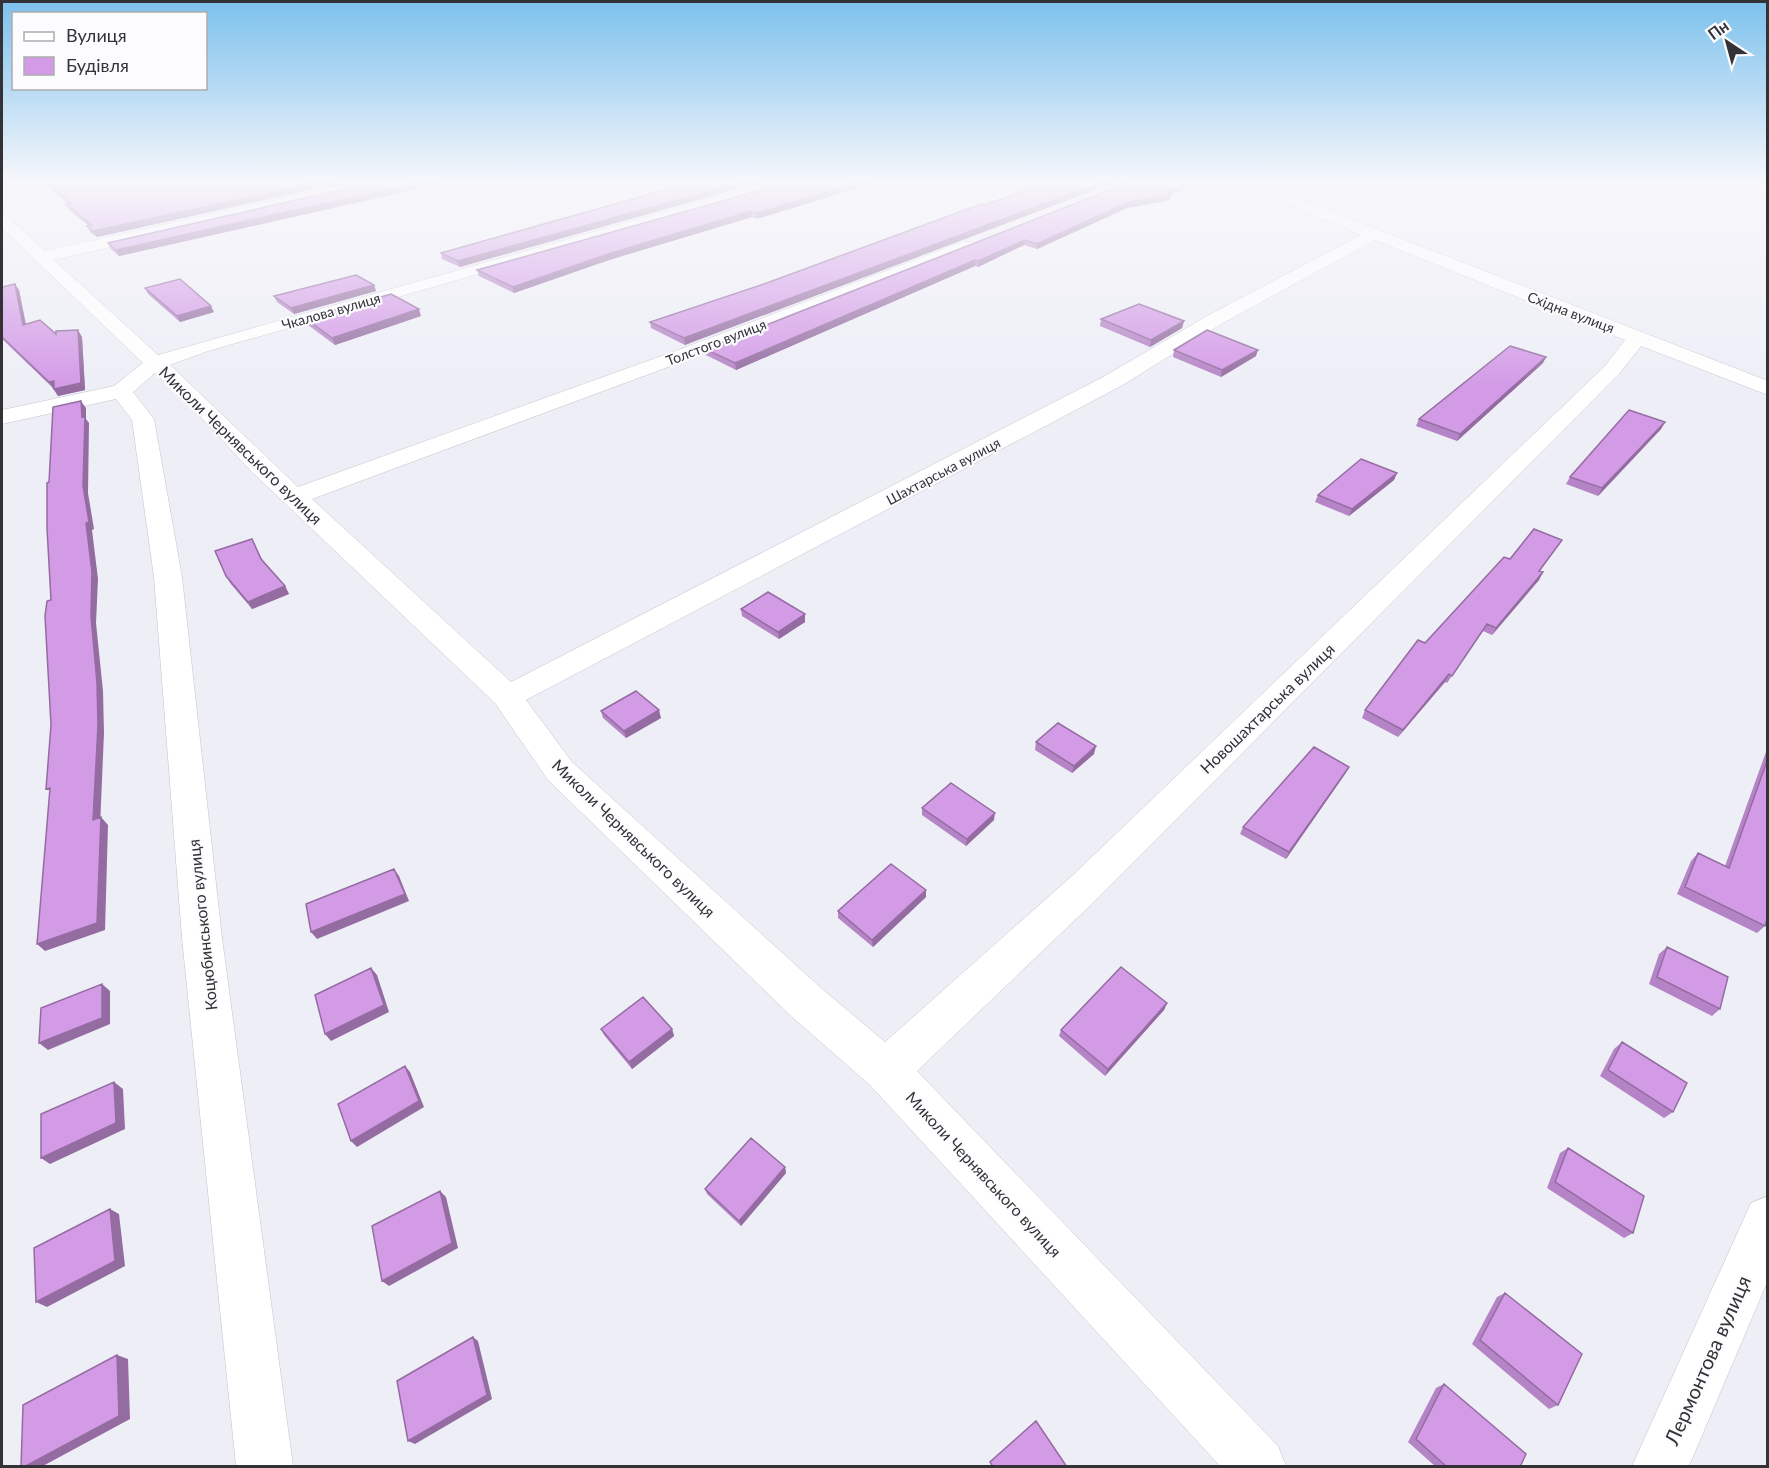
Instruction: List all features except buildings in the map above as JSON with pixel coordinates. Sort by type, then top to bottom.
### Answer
[{"type":"street","name":"Миколи Чернявського вулиця","points":[[36,251],[155,363],[176,379],[273,479],[506,695],[560,771],[806,1002],[886,1070],[1258,1467]]},
{"type":"street","points":[[43,257],[72,251]]},
{"type":"street","name":"Чкалова вулиця","points":[[155,363],[201,347],[543,251]]},
{"type":"street","name":"Толстого вулиця","points":[[295,497],[677,357],[957,251]]},
{"type":"street","name":"Шахтарська вулиця","points":[[506,695],[526,688],[1113,381],[1214,320],[1344,251]]},
{"type":"street","name":"Східна вулиця","points":[[1413,251],[1767,389]]},
{"type":"street","name":"Новошахтарська вулиця","points":[[886,1070],[1120,852],[1603,378],[1637,337]]},
{"type":"street","points":[[2,417],[121,391],[155,363]]},
{"type":"street","name":"Коцюбинського вулиця","points":[[121,391],[143,419],[168,577],[202,938],[264,1467]]},
{"type":"street","name":"Лермонтова вулиця","points":[[1660,1467],[1767,1220]]}]
